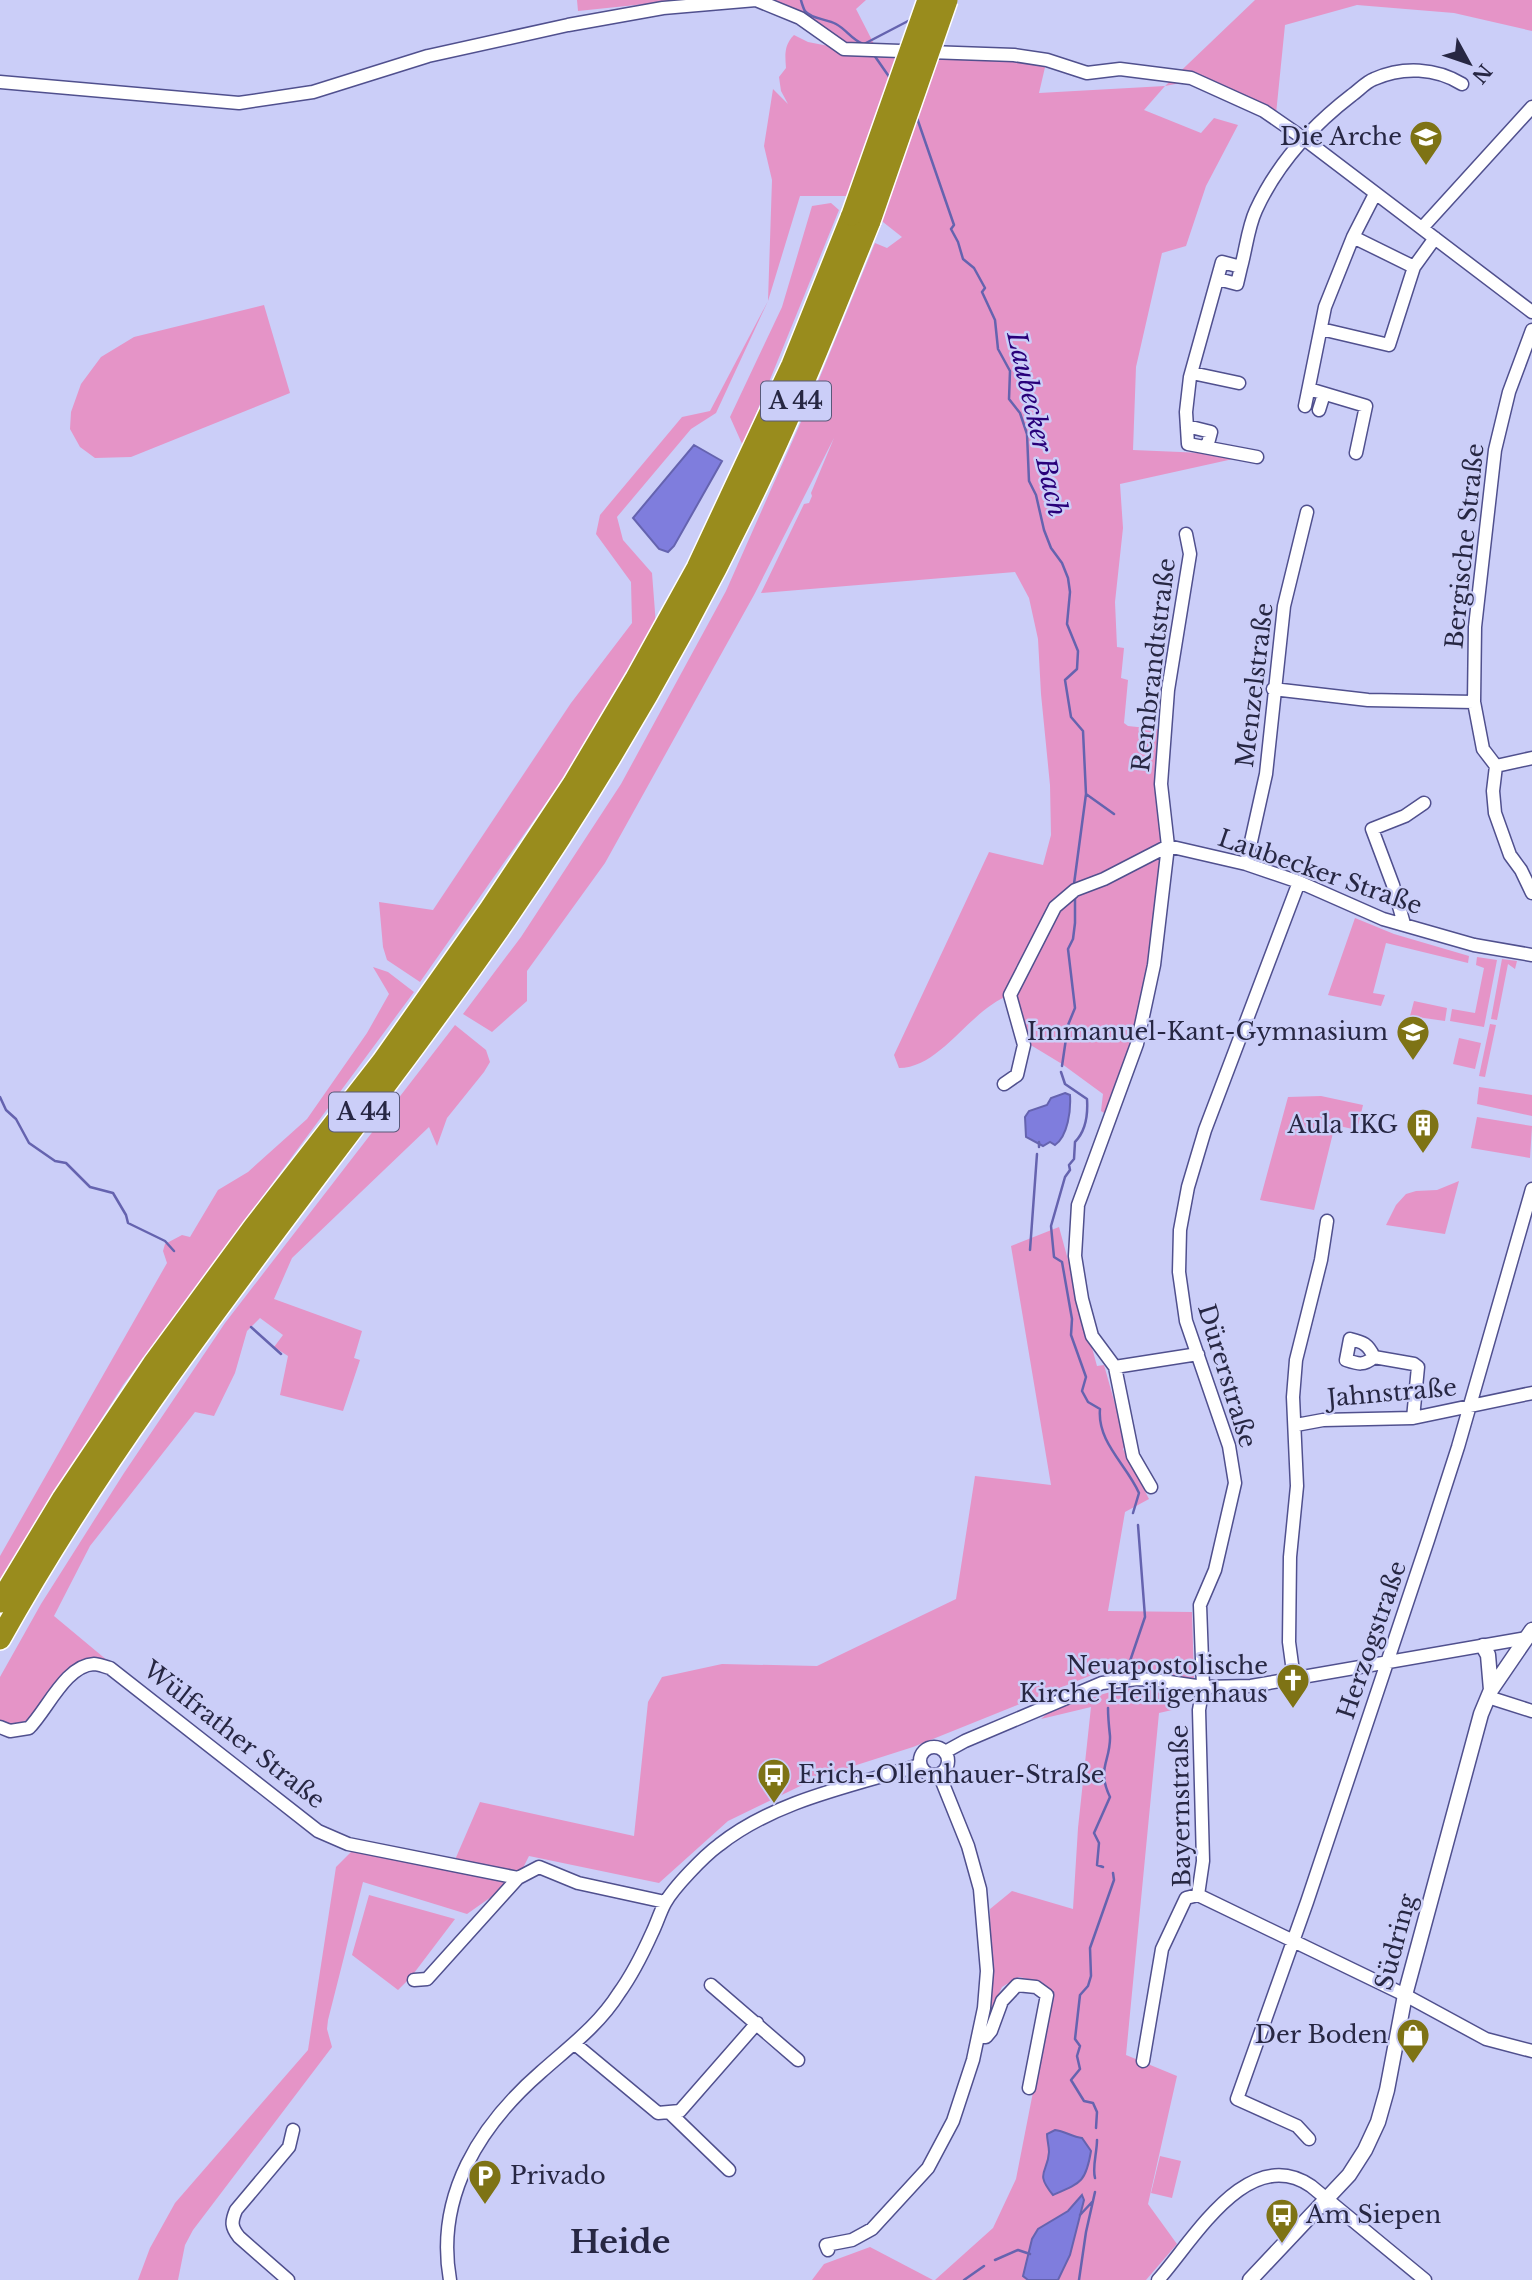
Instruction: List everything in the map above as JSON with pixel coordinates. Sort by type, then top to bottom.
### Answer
[{"type":"highway","name":"A 44","points":[[0,1639],[80,1505],[166,1378],[506,919],[589,794],[707,587],[760,481],[809,372],[861,218],[928,0]]},
{"type":"highway","name":"A 44","points":[[0,1602],[63,1498],[153,1364],[253,1228],[382,1062],[491,909],[573,784],[636,678],[697,568],[861,218],[947,0]]},
{"type":"street","points":[[0,82],[239,103],[313,92],[428,56],[568,25],[663,8],[756,0],[800,18],[844,49],[1014,55],[1048,60],[1087,73],[1120,69],[1191,78],[1264,111],[1532,312]]},
{"type":"street","points":[[1257,457],[1207,447],[1210,432],[1187,426],[1186,412],[1192,373],[1218,279],[1237,284],[1255,211],[1278,171],[1303,138],[1373,79],[1400,71],[1426,71],[1450,77],[1462,84]]},
{"type":"street","points":[[1422,228],[1532,107]]},
{"type":"street","points":[[1305,406],[1325,307],[1353,237],[1375,194]]},
{"type":"street","points":[[1353,237],[1414,267]]},
{"type":"street","points":[[1321,329],[1389,345],[1414,267],[1435,238]]},
{"type":"street","name":"Bergische Straße","points":[[1496,766],[1483,749],[1474,702],[1475,627],[1495,450],[1509,392],[1532,330]]},
{"type":"street","points":[[1192,373],[1239,383]]},
{"type":"street","points":[[1309,389],[1366,406],[1356,453]]},
{"type":"street","points":[[1319,410],[1324,394]]},
{"type":"street","name":"Menzelstraße","points":[[1246,864],[1266,774],[1284,606],[1307,512]]},
{"type":"street","name":"Rembrandtstraße","points":[[1115,1367],[1092,1336],[1082,1299],[1075,1256],[1078,1205],[1137,1044],[1154,965],[1168,846],[1161,784],[1168,690],[1190,554],[1186,534]]},
{"type":"street","points":[[1273,689],[1368,700],[1474,702]]},
{"type":"street","points":[[1532,758],[1496,766],[1493,790],[1495,813],[1510,856],[1532,892]]},
{"type":"street","points":[[1404,924],[1372,829],[1405,816],[1424,803]]},
{"type":"street","points":[[1004,1084],[1017,1075],[1024,1045],[1010,995],[1055,906],[1075,890],[1104,879],[1168,846]]},
{"type":"street","name":"Laubecker Straße","points":[[1168,846],[1246,864],[1299,882],[1383,919],[1474,946],[1532,955]]},
{"type":"street","name":"Dürerstraße","points":[[1203,1687],[1200,1605],[1215,1570],[1235,1483],[1229,1446],[1186,1321],[1179,1272],[1180,1230],[1188,1187],[1205,1130],[1299,882]]},
{"type":"street","name":"Herzogstraße","points":[[1308,2139],[1297,2126],[1237,2099],[1307,1902],[1428,1540],[1532,1189]]},
{"type":"street","points":[[1294,1679],[1289,1642],[1290,1557],[1297,1486],[1293,1397],[1296,1360],[1321,1260],[1327,1221]]},
{"type":"street","points":[[1151,1486],[1133,1457],[1115,1367],[1198,1354]]},
{"type":"street","points":[[1374,1357],[1418,1367],[1413,1418]]},
{"type":"street","name":"Jahnstraße","points":[[1296,1425],[1323,1420],[1413,1418],[1532,1393]]},
{"type":"street","points":[[945,1752],[1102,1683],[1156,1679],[1203,1687],[1251,1686],[1530,1636]]},
{"type":"street","name":"Südring","points":[[1250,2280],[1349,2175],[1378,2122],[1387,2090],[1405,1995],[1480,1714],[1489,1693],[1530,1636]]},
{"type":"street","points":[[1483,1646],[1490,1662],[1489,1693],[1532,1711]]},
{"type":"street","name":"Wülfrather Straße","points":[[0,1727],[10,1731],[29,1728],[62,1685],[81,1667],[95,1664],[110,1668],[318,1831],[348,1844],[518,1878],[539,1867],[579,1882],[665,1902]]},
{"type":"street","name":"Bayernstraße","points":[[1203,1687],[1199,1710],[1203,1861],[1198,1895],[1405,1995],[1486,2039],[1532,2051]]},
{"type":"street","points":[[940,1747],[945,1752],[948,1765],[939,1774],[927,1774],[920,1765],[922,1752],[927,1748],[940,1747]]},
{"type":"street","points":[[450,2280],[448,2222],[465,2165],[489,2126],[513,2098],[575,2044],[600,2019],[620,1993],[665,1902],[717,1846],[737,1832],[794,1803],[920,1765]]},
{"type":"street","points":[[828,2249],[826,2245],[852,2240],[872,2229],[928,2168],[953,2121],[979,2037],[987,1971],[981,1889],[968,1846],[939,1774]]},
{"type":"street","points":[[421,1979],[518,1878]]},
{"type":"street","points":[[1143,2061],[1162,1949],[1186,1898],[1198,1895]]},
{"type":"street","points":[[711,1984],[798,2060]]},
{"type":"street","points":[[979,2037],[986,2037],[991,2031],[1002,2001],[1017,1985],[1036,1987],[1047,1995],[1029,2088]]},
{"type":"street","points":[[575,2044],[658,2113],[670,2113],[680,2111],[757,2023]]},
{"type":"street","points":[[670,2113],[729,2170]]},
{"type":"street","points":[[288,2280],[239,2237],[233,2230],[231,2221],[236,2210],[289,2147],[293,2130]]},
{"type":"street","points":[[1158,2280],[1228,2198],[1257,2179],[1274,2175],[1295,2176],[1328,2199],[1425,2280]]},
{"type":"shaded area","points":[[577,0],[684,0],[578,11]]},
{"type":"shaded area","points":[[769,0],[866,0],[856,9],[874,44],[846,45]]},
{"type":"shaded area","points":[[1255,0],[1532,0],[1532,31],[1454,13],[1357,5],[1285,25],[1276,114],[1191,81],[1165,86]]},
{"type":"shaded area","points":[[794,35],[808,42],[844,49],[1046,63],[1039,93],[1165,86],[1144,110],[1201,133],[1214,118],[1238,125],[1206,186],[1186,246],[1162,253],[1136,367],[1133,450],[1204,453],[1233,459],[1120,484],[1123,528],[1115,602],[1117,647],[1124,648],[1121,678],[1128,680],[1124,723],[1128,726],[1165,730],[1168,846],[1154,965],[1110,1117],[1101,1111],[1103,1094],[1029,1044],[1010,995],[982,1012],[928,1059],[899,1068],[894,1055],[989,852],[1043,865],[1051,835],[1050,785],[1038,639],[1029,598],[1015,572],[761,593],[804,504],[809,503],[834,438],[754,595],[605,863],[527,971],[527,1001],[492,1032],[463,1014],[521,937],[621,784],[726,591],[808,406],[875,243],[887,248],[902,237],[850,196],[800,196],[768,301],[772,180],[764,146],[773,89],[788,104],[781,91],[779,77],[786,68],[785,54]]},
{"type":"shaded area","points":[[831,203],[839,210],[743,446],[730,417],[782,307],[812,206]]},
{"type":"shaded area","points":[[768,301],[716,413],[691,429],[617,517],[623,540],[652,573],[656,625],[579,756],[420,982],[387,960],[383,947],[379,902],[433,910],[571,703],[632,623],[631,582],[596,534],[600,515],[682,417],[710,411]]},
{"type":"shaded area","points":[[264,305],[290,393],[131,457],[95,458],[80,447],[70,429],[71,412],[81,384],[101,357],[134,337]]},
{"type":"shaded area","points":[[694,445],[722,461],[668,552],[659,549],[633,518]]},
{"type":"shaded area","points":[[1355,918],[1394,934],[1469,956],[1468,963],[1386,943],[1373,993],[1385,995],[1381,1006],[1328,995]]},
{"type":"shaded area","points":[[1477,957],[1497,960],[1484,1027],[1450,1021],[1452,1009],[1475,1013],[1484,968],[1476,965]]},
{"type":"shaded area","points":[[1502,959],[1517,961],[1515,969],[1508,964],[1497,1020],[1491,1019]]},
{"type":"shaded area","points":[[373,967],[388,972],[414,992],[123,1385],[0,1585],[0,1556],[167,1263],[163,1251],[165,1244],[182,1235],[190,1237],[218,1190],[248,1172],[307,1119],[367,1033],[389,994]]},
{"type":"shaded area","points":[[1414,1001],[1447,1008],[1445,1021],[1410,1016]]},
{"type":"shaded area","points":[[1490,1024],[1496,1025],[1485,1077],[1479,1076]]},
{"type":"shaded area","points":[[455,1025],[486,1050],[490,1062],[447,1118],[437,1146],[429,1127],[292,1258],[274,1299],[362,1331],[354,1358],[360,1360],[343,1411],[280,1395],[288,1356],[274,1347],[283,1335],[260,1318],[247,1331],[235,1373],[214,1416],[195,1412],[90,1546],[54,1616],[114,1666],[92,1661],[31,1718],[17,1725],[0,1722],[0,1677],[41,1604],[124,1473],[225,1323]]},
{"type":"shaded area","points":[[1459,1038],[1481,1043],[1475,1069],[1453,1064]]},
{"type":"shaded area","points":[[1479,1087],[1532,1095],[1532,1116],[1477,1104]]},
{"type":"shaded area","points":[[1065,1093],[1070,1095],[1069,1115],[1066,1129],[1059,1141],[1055,1145],[1050,1142],[1043,1146],[1026,1137],[1025,1117],[1029,1111],[1047,1105],[1051,1098]]},
{"type":"shaded area","points":[[1321,1096],[1363,1105],[1357,1130],[1335,1125],[1314,1210],[1260,1200],[1288,1097]]},
{"type":"shaded area","points":[[1477,1117],[1532,1126],[1530,1158],[1471,1148]]},
{"type":"shaded area","points":[[1459,1181],[1445,1234],[1386,1225],[1396,1205],[1406,1194],[1437,1190]]},
{"type":"shaded area","points":[[1059,1227],[1097,1366],[1104,1365],[1126,1443],[1123,1449],[1149,1499],[1125,1512],[1108,1611],[1192,1612],[1194,1680],[1139,1669],[1102,1671],[913,1747],[819,1777],[728,1821],[659,1883],[529,1856],[518,1878],[467,1914],[363,1882],[328,2020],[327,2029],[332,2047],[193,2230],[185,2245],[178,2280],[138,2280],[150,2248],[175,2203],[308,2050],[336,1867],[352,1851],[451,1869],[480,1802],[634,1836],[648,1702],[662,1677],[722,1664],[817,1666],[956,1599],[975,1476],[1051,1485],[1011,1246]]},
{"type":"shaded area","points":[[1124,1688],[1172,1692],[1181,1708],[1159,1713],[1126,2055],[1177,2076],[1148,2204],[1177,2244],[1146,2280],[935,2280],[993,2228],[1016,2179],[1051,2000],[1042,1982],[1019,1977],[1002,1987],[991,2010],[990,1909],[1012,1891],[1073,1909],[1078,1828],[1091,1707],[1041,1719],[1052,1709]]},
{"type":"shaded area","points":[[369,1895],[455,1919],[398,1990],[352,1955]]},
{"type":"shaded area","points":[[1055,2130],[1082,2138],[1091,2151],[1081,2180],[1053,2195],[1043,2177],[1049,2152],[1047,2134]]},
{"type":"shaded area","points":[[1160,2156],[1181,2161],[1172,2198],[1151,2193]]},
{"type":"shaded area","points":[[1082,2195],[1084,2200],[1070,2255],[1058,2280],[1028,2280],[1023,2276],[1032,2239],[1038,2229],[1068,2211]]},
{"type":"shaded area","points":[[870,2247],[933,2280],[812,2280],[824,2264]]},
{"type":"waterway","name":"Laubecker Bach","points":[[801,0],[808,14],[836,24],[863,44]]},
{"type":"waterway","points":[[864,44],[910,20]]},
{"type":"waterway","name":"Laubecker Bach","points":[[874,55],[890,78]]},
{"type":"waterway","name":"Laubecker Bach","points":[[917,118],[954,225],[951,229],[963,259],[974,268],[985,288],[982,292],[995,320],[998,349],[1010,371],[1009,399],[1020,413],[1027,434],[1029,481],[1036,495],[1051,548],[1062,563],[1068,578],[1070,592],[1067,624],[1078,651],[1077,669],[1065,680],[1071,717],[1083,731],[1086,794],[1074,884]]},
{"type":"waterway","points":[[1086,794],[1114,814]]},
{"type":"waterway","name":"Laubecker Bach","points":[[1062,1066],[1068,1025],[1075,1008],[1068,949],[1073,939],[1075,895]]},
{"type":"waterway","name":"Laubecker Bach","points":[[1061,1072],[1065,1084],[1087,1099],[1087,1110],[1086,1122],[1075,1142],[1074,1159],[1069,1165],[1070,1170],[1065,1177],[1051,1226],[1054,1257],[1062,1262],[1072,1319],[1071,1335],[1086,1377],[1082,1391],[1088,1402],[1100,1409],[1103,1432],[1139,1493],[1133,1513]]},
{"type":"waterway","points":[[0,1097],[29,1143],[55,1161],[66,1163],[90,1187],[113,1193],[128,1223],[165,1241],[174,1251]]},
{"type":"waterway","points":[[1039,1142],[1039,1147]]},
{"type":"waterway","points":[[1030,1250],[1037,1154]]},
{"type":"waterway","points":[[251,1327],[281,1354]]},
{"type":"waterway","name":"Laubecker Bach","points":[[1130,1661],[1145,1617],[1138,1525]]},
{"type":"waterway","name":"Laubecker Bach","points":[[1103,1867],[1097,1865],[1099,1843],[1094,1833],[1110,1797],[1104,1779],[1110,1745],[1108,1708]]},
{"type":"waterway","name":"Laubecker Bach","points":[[1096,2128],[1097,2112],[1093,2103],[1084,2101],[1071,2080],[1080,2069],[1077,2056],[1080,2046],[1075,2039],[1080,1995],[1088,1986],[1091,1976],[1090,1948],[1114,1880],[1113,1873]]},
{"type":"waterway","name":"Laubecker Bach","points":[[1095,2178],[1097,2140]]},
{"type":"waterway","name":"Laubecker Bach","points":[[1079,2280],[1095,2192]]},
{"type":"waterway","points":[[1080,2215],[1093,2201]]},
{"type":"waterway","points":[[995,2260],[1018,2250],[1030,2254]]},
{"type":"waterway","points":[[964,2280],[984,2266]]},
{"type":"place","name":"Die Arche","points":[[1426,167]]},
{"type":"place","name":"Immanuel-Kant-Gymnasium","points":[[1413,1062]]},
{"type":"place","name":"Aula IKG","points":[[1423,1155]]},
{"type":"place","name":"Neuapostolische Kirche Heiligenhaus","points":[[1293,1710]]},
{"type":"place","name":"Erich-Ollenhauer-Straße","points":[[774,1805]]},
{"type":"place","name":"Der Boden","points":[[1413,2065]]},
{"type":"place","name":"Privado","points":[[485,2206]]},
{"type":"place","name":"Am Siepen","points":[[1282,2245]]},
{"type":"district","name":"Heide","points":[[620,2242]]}]
